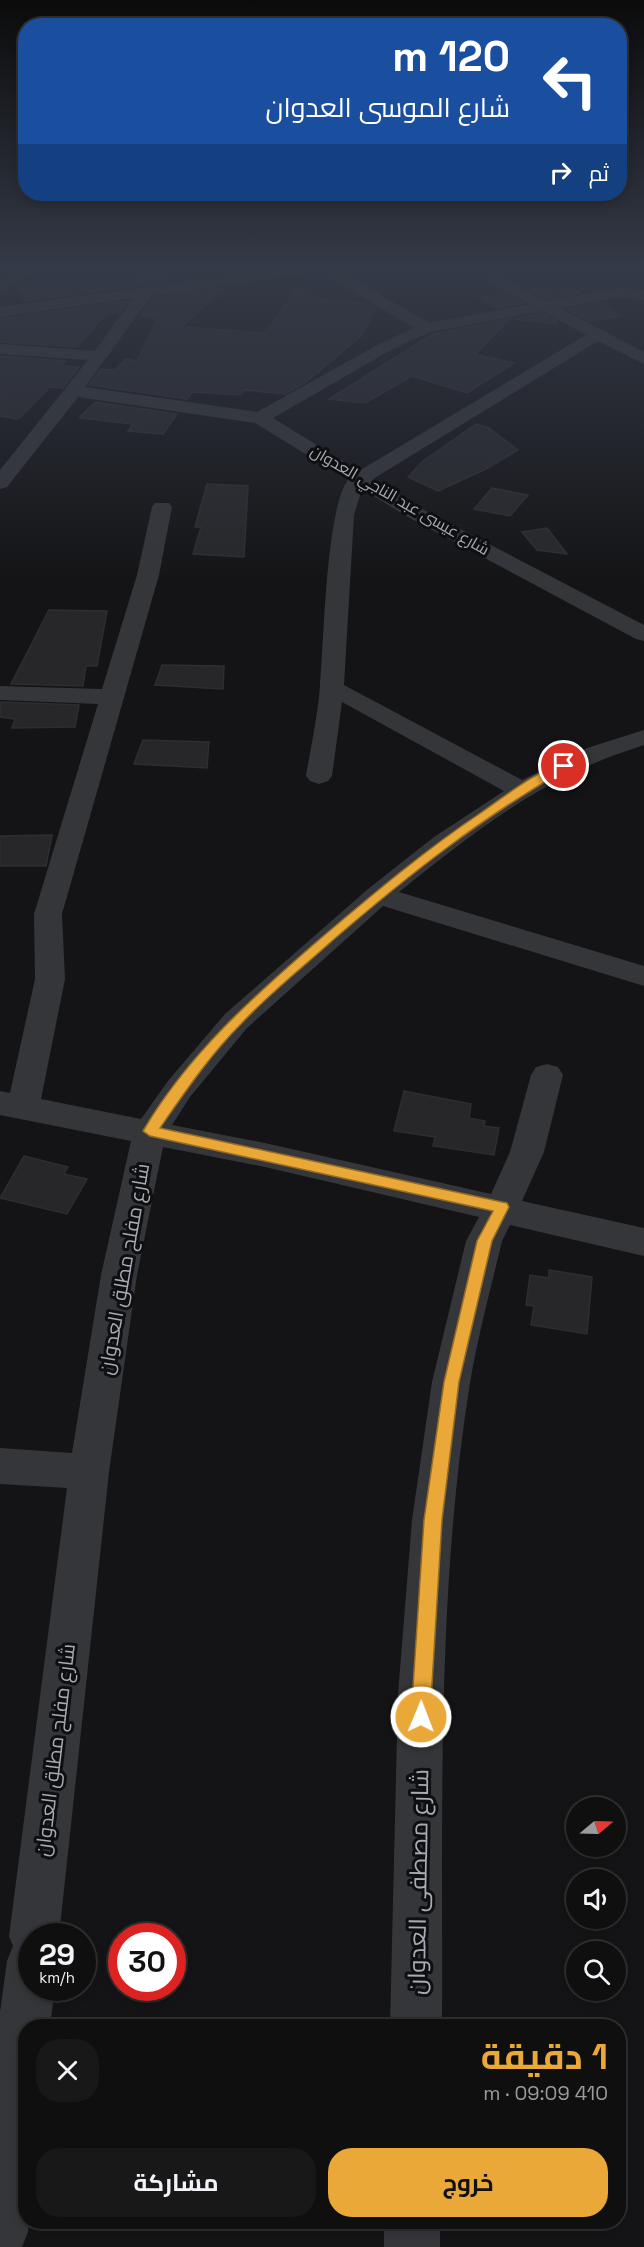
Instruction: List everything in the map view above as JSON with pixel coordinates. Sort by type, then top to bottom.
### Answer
[{"type":"street","points":[[0,483],[85,375]]},
{"type":"street","points":[[260,418],[336,375]]},
{"type":"street","points":[[319,776],[332,688],[344,515],[353,486],[359,479],[529,375]]},
{"type":"street","name":"شارع عيسى عبد الناجي العدوان","points":[[74,391],[260,418],[426,518],[644,634]]},
{"type":"street","points":[[10,440],[31,442]]},
{"type":"street","points":[[162,507],[148,575],[48,914],[50,979],[11,1104],[150,1131],[502,1207],[644,1242]]},
{"type":"street","points":[[332,688],[522,790]]},
{"type":"street","points":[[0,693],[113,697]]},
{"type":"street","name":"شارع مفلح مطلق العدوان","points":[[35,1923],[89,1472],[119,1275],[150,1131],[186,1080],[236,1021],[378,895],[444,843],[522,790],[564,766],[644,737]]},
{"type":"street","points":[[378,895],[644,976]]},
{"type":"street","name":"شارع مصطفى العدوان","points":[[416,2019],[421,1694],[433,1520],[452,1382],[484,1241],[527,1152],[547,1075]]},
{"type":"street","points":[[0,1466],[89,1472]]},
{"type":"street","points":[[25,2019],[27,2001]]},
{"type":"street","points":[[0,2232],[18,2080]]},
{"type":"street","points":[[412,2229],[412,2247]]},
{"type":"building","points":[[0,375],[73,375],[63,388],[50,387],[18,419],[0,416]]},
{"type":"building","points":[[97,375],[315,375],[285,394],[245,390],[241,395],[192,392],[187,399],[89,385]]},
{"type":"building","points":[[368,375],[495,375],[467,393],[412,376],[365,403],[329,399]]},
{"type":"building","points":[[95,402],[177,414],[163,434],[128,431],[133,424],[79,418]]},
{"type":"building","points":[[476,424],[489,428],[518,450],[486,469],[438,491],[408,477],[423,461]]},
{"type":"building","points":[[207,484],[248,486],[244,557],[193,554],[201,527],[195,527]]},
{"type":"building","points":[[492,488],[528,495],[510,516],[474,509]]},
{"type":"building","points":[[547,528],[567,554],[537,550],[522,532]]},
{"type":"building","points":[[49,610],[107,611],[97,666],[86,666],[83,686],[11,684]]},
{"type":"building","points":[[162,665],[224,666],[223,689],[155,685]]},
{"type":"building","points":[[1,702],[79,705],[75,727],[12,728],[15,719],[0,717]]},
{"type":"building","points":[[143,740],[209,742],[207,768],[134,764]]},
{"type":"building","points":[[52,835],[46,866],[0,866],[0,836]]},
{"type":"building","points":[[404,1091],[471,1104],[469,1118],[485,1121],[484,1126],[499,1128],[494,1155],[433,1146],[435,1137],[394,1131]]},
{"type":"building","points":[[24,1156],[68,1167],[64,1174],[87,1179],[67,1214],[0,1198]]},
{"type":"building","points":[[549,1270],[592,1277],[587,1334],[531,1325],[534,1306],[526,1305],[530,1275],[549,1278]]},
{"type":"route","points":[[421,1717],[433,1520],[452,1382],[484,1241],[502,1207],[150,1131],[200,1062],[236,1021],[272,987],[378,895],[444,843],[522,790],[564,766]]}]
